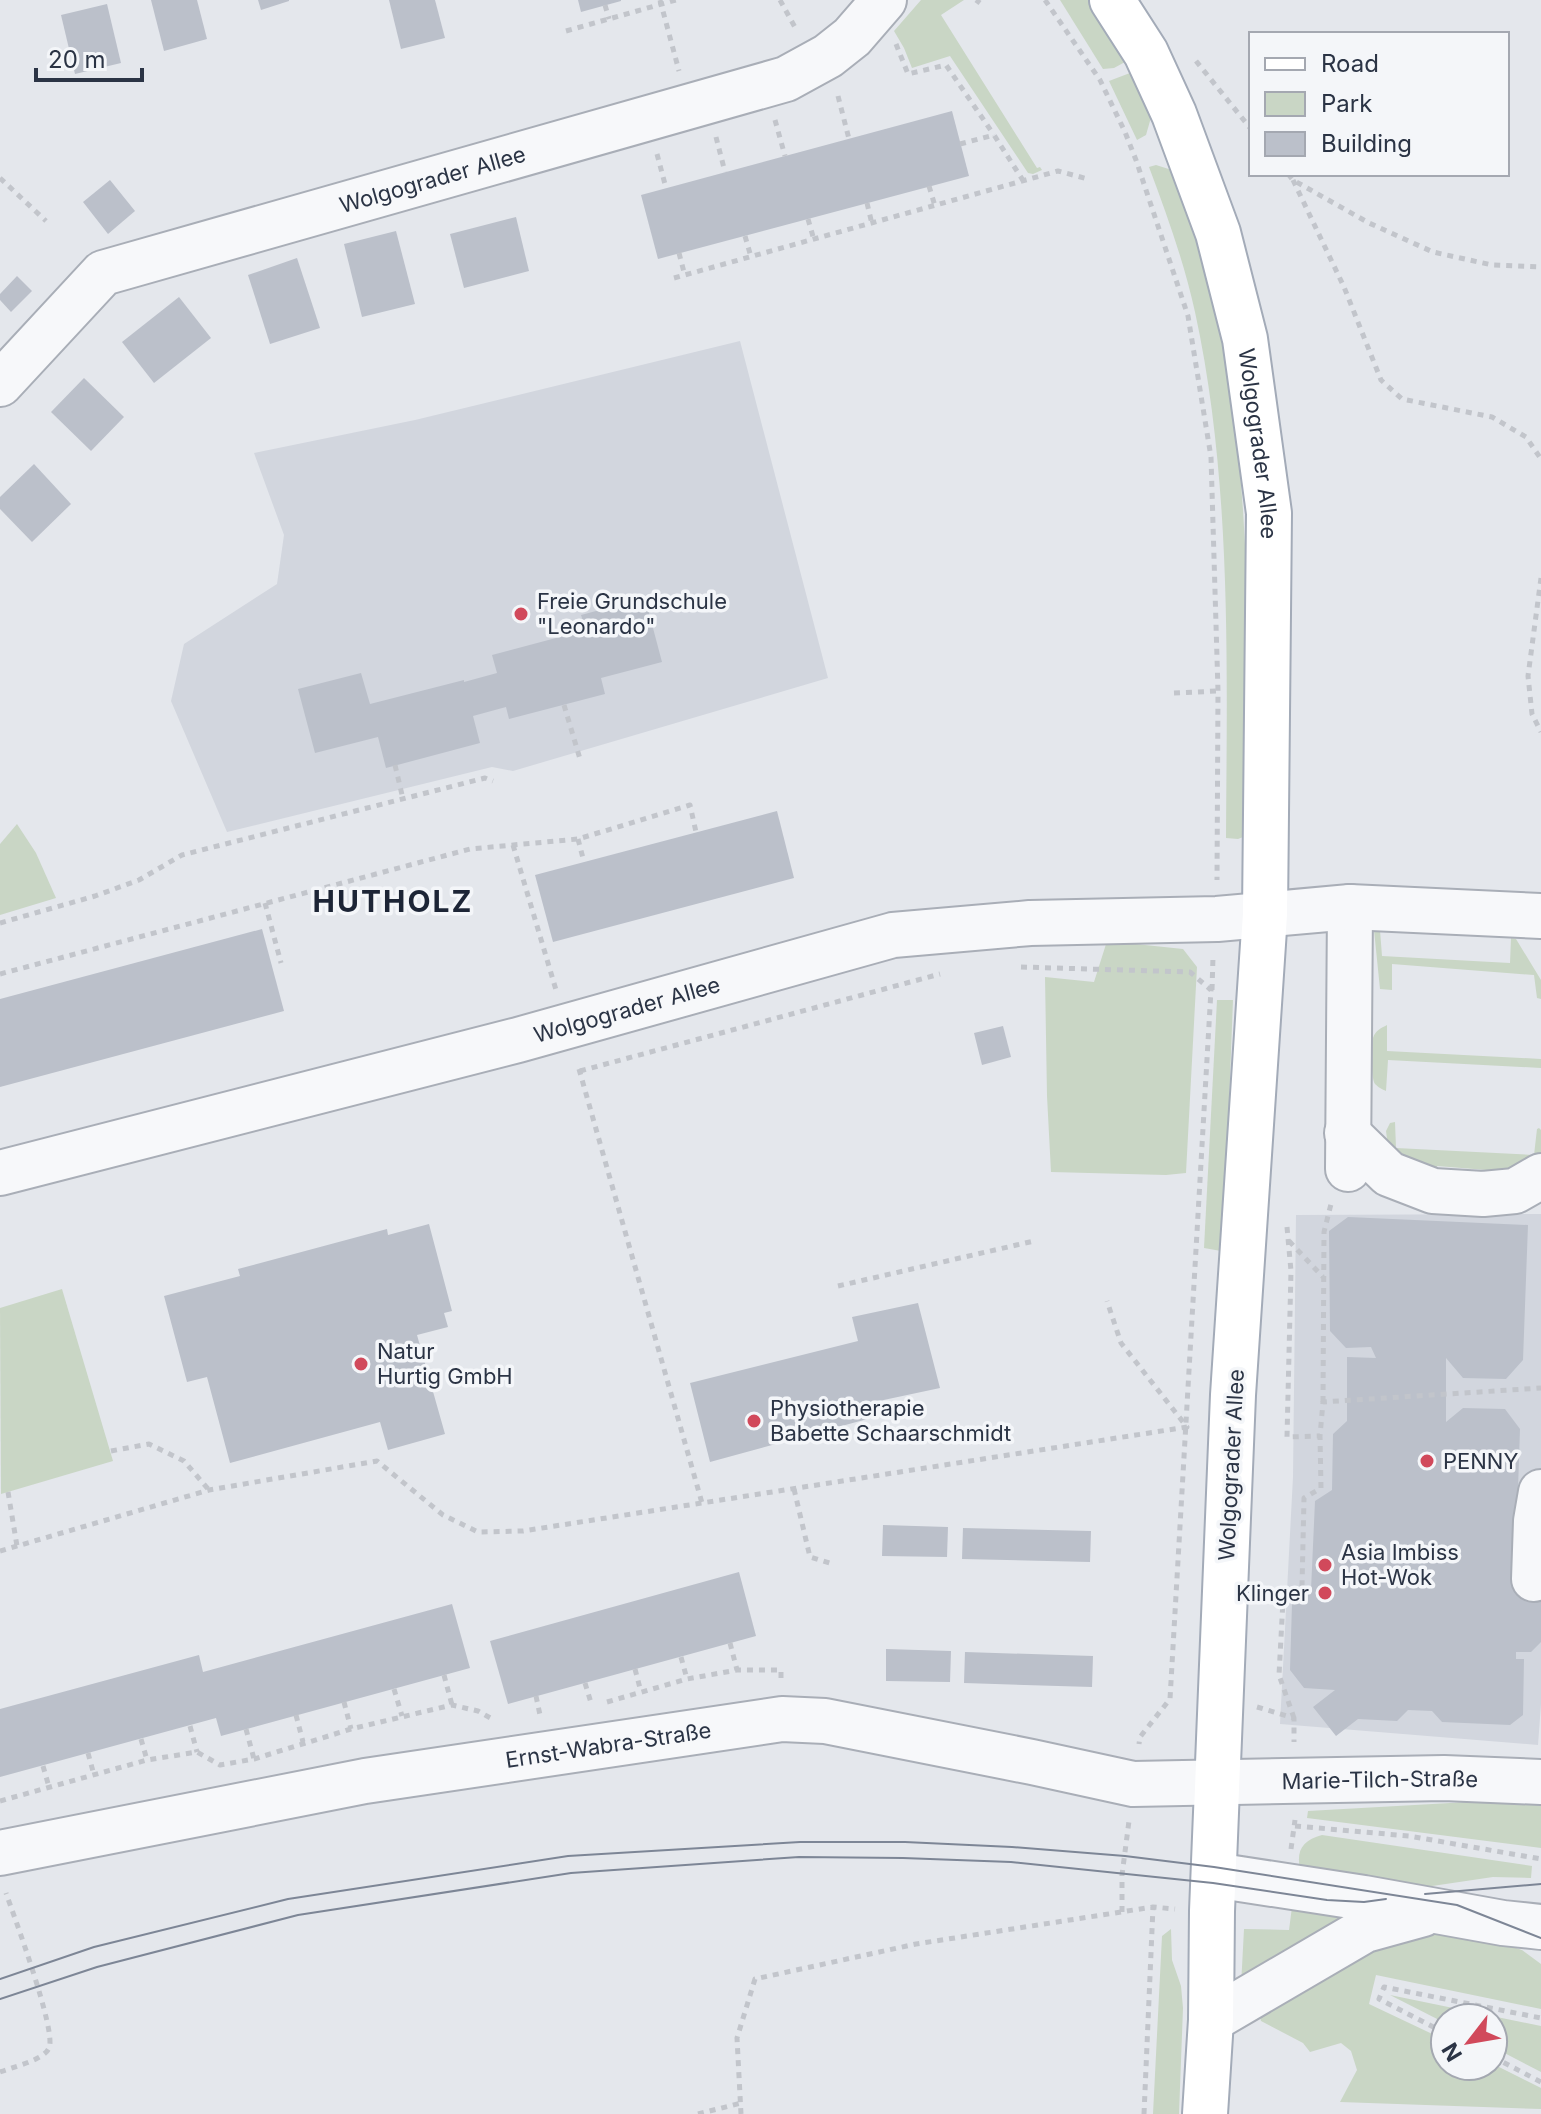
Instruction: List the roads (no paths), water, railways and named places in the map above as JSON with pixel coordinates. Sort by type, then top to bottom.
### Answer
[{"type":"main road","name":"Wolgograder Allee","points":[[1112,0],[1146,53],[1174,114],[1218,233],[1245,339],[1269,513],[1265,914],[1233,1395],[1205,2114]]},
{"type":"street","name":"Wolgograder Allee","points":[[0,384],[103,273],[786,79],[828,56],[852,37],[884,0]]},
{"type":"street","points":[[1265,914],[1350,907],[1541,916]]},
{"type":"street","points":[[1350,907],[1347,1151],[1389,1174],[1433,1191],[1483,1194],[1515,1191],[1541,1176]]},
{"type":"street","name":"Wolgograder Allee","points":[[0,1173],[567,1026],[893,935],[1030,923],[1217,919],[1265,914]]},
{"type":"street","points":[[1534,1579],[1536,1521],[1541,1492]]},
{"type":"street","name":"Ernst-Wabra-Straße","points":[[2,1870],[365,1781],[782,1719],[825,1721],[1133,1784],[1217,1782]]},
{"type":"street","name":"Marie-Tilch-Straße","points":[[1217,1782],[1444,1778],[1541,1782]]},
{"type":"street","points":[[1213,1893],[1284,1886],[1541,1927]]},
{"type":"street","points":[[1211,2020],[1365,1930],[1433,1911]]},
{"type":"tram line","points":[[0,1979],[94,1947],[288,1899],[568,1856],[800,1842],[905,1842],[1012,1847],[1214,1867],[1457,1905],[1541,1938]]},
{"type":"tram line","points":[[0,1999],[97,1967],[298,1915],[571,1873],[799,1857],[903,1858],[1011,1862],[1213,1883],[1327,1900],[1364,1902],[1386,1899]]},
{"type":"tram line","points":[[1425,1894],[1541,1884]]},
{"type":"place","name":"Freie Grundschule \"Leonardo\"","points":[[521,614]]},
{"type":"place","name":"Natur Hurtig GmbH","points":[[361,1364]]},
{"type":"place","name":"Physiotherapie Babette Schaarschmidt","points":[[754,1421]]},
{"type":"place","name":"PENNY","points":[[1427,1461]]},
{"type":"place","name":"Asia Imbiss Hot-Wok","points":[[1325,1565]]},
{"type":"place","name":"Klinger","points":[[1325,1593]]},
{"type":"district","name":"HUTHOLZ","points":[[393,901]]}]
